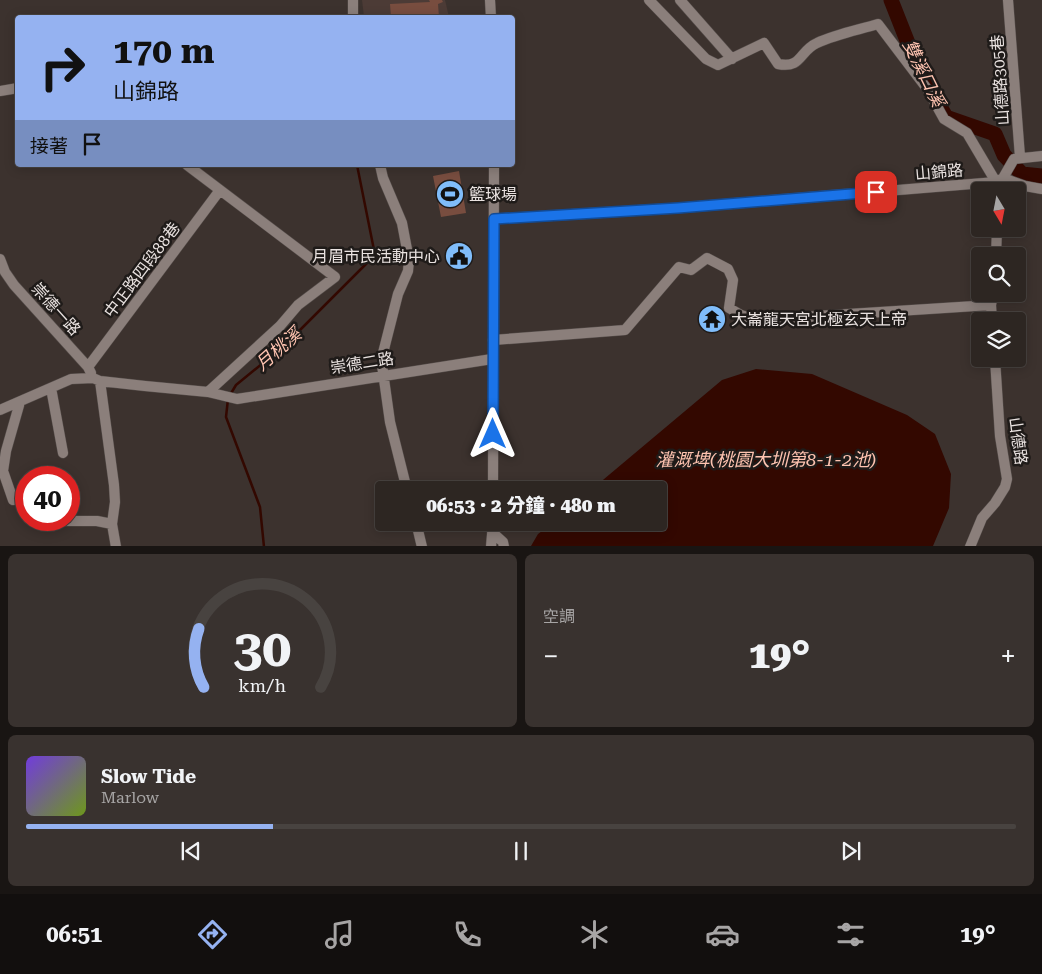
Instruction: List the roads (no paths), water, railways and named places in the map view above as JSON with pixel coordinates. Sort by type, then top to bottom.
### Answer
[{"type":"street","points":[[353,0],[353,15]]},
{"type":"street","points":[[490,0],[492,15]]},
{"type":"street","points":[[649,0],[706,60],[718,65],[764,43],[778,64],[788,66],[793,64],[815,44],[878,24],[928,90],[944,119],[967,133],[1002,180],[1017,158],[1042,156]]},
{"type":"street","points":[[680,0],[732,59]]},
{"type":"street","name":"山德路305巷","points":[[1008,0],[1017,158]]},
{"type":"street","points":[[0,91],[15,88]]},
{"type":"street","points":[[0,410],[72,379],[97,379],[208,392],[280,326],[298,305],[335,277],[190,167]]},
{"type":"street","points":[[380,167],[383,178],[402,222],[409,260],[408,270],[402,281],[383,353],[382,375],[394,441],[405,481]]},
{"type":"street","points":[[493,481],[494,167]]},
{"type":"street","name":"山錦路","points":[[494,219],[678,208],[1002,180],[1042,189]]},
{"type":"street","name":"中正路四段88巷","points":[[88,367],[220,190]]},
{"type":"street","points":[[492,340],[625,330],[679,267],[691,270],[707,258],[728,269],[731,275],[733,280],[729,308],[741,315],[756,320],[991,305]]},
{"type":"street","name":"崇德一路","points":[[0,259],[5,272],[14,285],[97,379],[114,485],[115,502],[112,524],[116,546]]},
{"type":"street","points":[[991,312],[992,302]]},
{"type":"street","name":"崇德二路","points":[[208,392],[237,398],[492,359]]},
{"type":"street","name":"山德路","points":[[970,546],[982,518],[995,503],[1005,487],[1007,479],[1000,436],[996,367]]},
{"type":"street","points":[[51,388],[63,453]]},
{"type":"street","points":[[13,500],[3,471],[6,452],[20,402]]},
{"type":"street","points":[[80,521],[97,521],[112,524]]},
{"type":"street","points":[[418,531],[422,546]]},
{"type":"street","points":[[491,546],[493,531]]},
{"type":"street","points":[[495,531],[504,546]]},
{"type":"water","name":"灌溉埤(桃園大圳第8-1-2池)","points":[[756,369],[812,374],[907,415],[935,434],[951,474],[949,508],[933,546],[531,546],[538,534],[542,531],[667,531],[667,481],[602,481],[722,380]]},
{"type":"waterway","name":"雙溪口溪","points":[[891,0],[919,71],[928,86]]},
{"type":"waterway","name":"雙溪口溪","points":[[942,110],[946,117],[995,134],[1004,155],[1022,174],[1042,176]]},
{"type":"waterway","name":"月桃溪","points":[[230,395],[236,385],[285,345],[375,255],[357,167]]},
{"type":"waterway","name":"月桃溪","points":[[228,399],[226,417],[260,507],[264,546]]},
{"type":"place","name":"籃球場","points":[[450,194]]},
{"type":"place","name":"月眉市民活動中心","points":[[459,256]]},
{"type":"place","name":"大崙龍天宮北極玄天上帝","points":[[712,319]]}]
